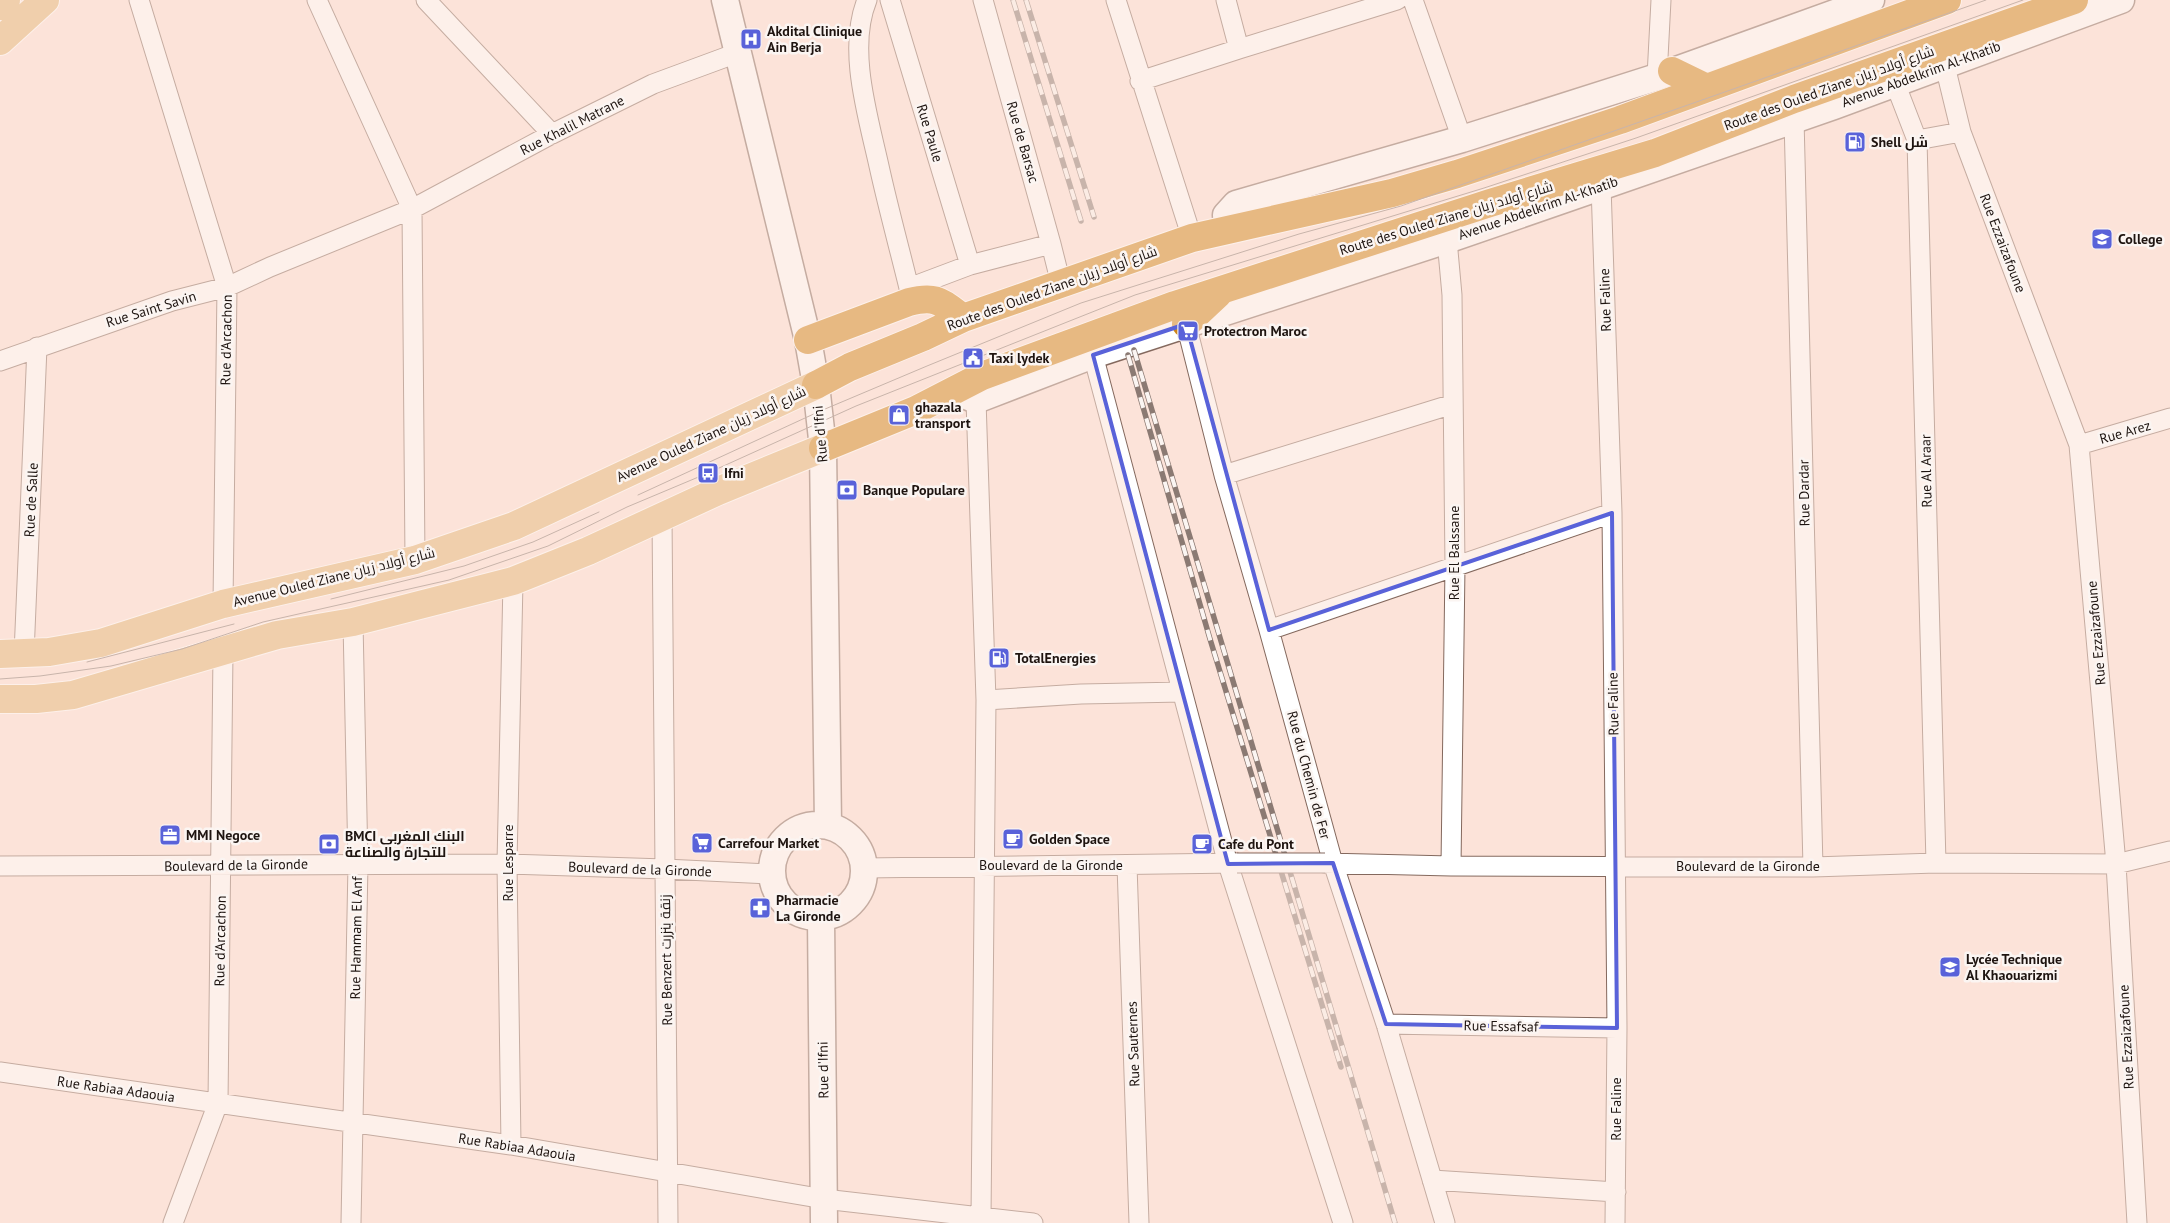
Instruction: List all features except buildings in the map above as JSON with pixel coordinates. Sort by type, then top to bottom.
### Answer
[{"type":"highway","name":"Route des Ouled Ziane شارع أولاد زيان","points":[[901,345],[962,318],[1192,238],[1392,193],[1620,120],[1946,0]]},
{"type":"highway","points":[[2028,34],[2063,4]]},
{"type":"highway","name":"Route des Ouled Ziane شارع أولاد زيان","points":[[823,448],[916,410],[965,396],[1006,366],[1226,288],[1490,203],[1655,153],[1794,99],[2063,4]]},
{"type":"highway","points":[[1665,74],[1707,88]]},
{"type":"highway","points":[[1655,153],[1682,159]]},
{"type":"highway","points":[[1186,324],[1226,288]]},
{"type":"highway","points":[[808,340],[909,295],[931,298],[962,318]]},
{"type":"highway","name":"Avenue Ouled Ziane شارع أولاد زيان","points":[[816,385],[850,367],[901,345]]},
{"type":"main road","points":[[0,6],[6,0]]},
{"type":"main road","points":[[0,41],[45,0]]},
{"type":"main road","name":"Avenue Ouled Ziane شارع أولاد زيان","points":[[12,654],[67,650],[101,643],[223,604],[414,560],[514,526],[816,385]]},
{"type":"main road","points":[[0,699],[55,698],[73,695],[277,635],[353,622],[513,580],[588,551],[718,491],[823,448]]},
{"type":"street","name":"Rue d'Arcachon","points":[[139,0],[227,287],[223,604]]},
{"type":"street","points":[[317,0],[412,209],[414,560]]},
{"type":"street","points":[[426,0],[552,134]]},
{"type":"street","name":"Rue d'Ifni","points":[[724,0],[808,340],[816,385],[823,448],[828,825]]},
{"type":"street","points":[[867,0],[860,24],[859,48],[864,96],[909,295],[970,265],[1051,244]]},
{"type":"street","name":"Rue Paule","points":[[890,0],[970,265]]},
{"type":"street","name":"Rue de Barsac","points":[[983,0],[1061,284]]},
{"type":"street","points":[[1116,0],[1192,238]]},
{"type":"street","points":[[1226,0],[1239,49]]},
{"type":"street","points":[[1140,80],[1397,0]]},
{"type":"street","points":[[1413,0],[1462,140]]},
{"type":"street","points":[[1662,0],[1665,74]]},
{"type":"street","points":[[1227,229],[1226,215],[1236,204],[1462,140],[1665,74],[1871,0]]},
{"type":"street","name":"Avenue Abdelkrim Al-Khatib","points":[[965,396],[1447,240],[1834,106],[2121,0]]},
{"type":"street","name":"Rue Khalil Matrane","points":[[412,209],[552,134],[653,84],[737,53]]},
{"type":"street","name":"Rue Ezzaizafoune","points":[[1945,66],[1961,132],[2079,445],[2116,864],[2137,1223]]},
{"type":"street","name":"Rue Al Araar","points":[[1895,83],[1917,140],[1936,863]]},
{"type":"street","name":"Rue Dardar","points":[[1794,119],[1813,867]]},
{"type":"street","points":[[1917,140],[1961,132]]},
{"type":"street","name":"Rue Faline","points":[[1601,186],[1612,513],[1617,1028],[1615,1223]]},
{"type":"street","name":"Rue Saint Savin","points":[[0,360],[172,302],[227,287],[412,209]]},
{"type":"street","name":"Rue El Balssane","points":[[1447,240],[1452,295],[1455,566],[1451,866]]},
{"type":"street","name":"Rue du Chemin de Fer","points":[[1186,324],[1224,475],[1270,630],[1329,863],[1386,1024],[1445,1223]]},
{"type":"street","name":"Rue de Salle","points":[[12,654],[37,346]]},
{"type":"street","points":[[1092,355],[1182,692],[1343,1223]]},
{"type":"street","points":[[965,396],[986,700],[981,1218]]},
{"type":"street","points":[[1224,475],[1453,404]]},
{"type":"street","name":"Rue Arez","points":[[2079,445],[2170,418]]},
{"type":"street","points":[[1270,630],[1612,513]]},
{"type":"street","name":"Rue Benzert زنقة بنزرت","points":[[662,516],[668,1223]]},
{"type":"street","name":"Rue Lesparre","points":[[512,1145],[507,864],[513,580]]},
{"type":"street","name":"Rue Hammam El Anf","points":[[351,1223],[358,864],[353,622]]},
{"type":"street","name":"Rue d'Arcachon","points":[[173,1223],[218,1103],[223,652]]},
{"type":"street","points":[[986,700],[1081,694],[1182,692]]},
{"type":"street","points":[[828,825],[842,831],[853,840],[861,853],[864,868],[864,880],[853,902],[838,913],[821,918],[808,917],[797,913],[787,906],[779,897],[771,874],[776,850],[788,836],[803,827],[828,825]]},
{"type":"street","name":"Boulevard de la Gironde","points":[[864,868],[985,865],[1329,863],[1451,866],[1813,867],[1936,863],[2116,864],[2170,850]]},
{"type":"street","name":"Boulevard de la Gironde","points":[[0,866],[507,864],[771,874]]},
{"type":"street","name":"Rue Sauternes","points":[[1127,865],[1139,1223]]},
{"type":"street","name":"Rue d'Ifni","points":[[821,918],[824,1211]]},
{"type":"street","name":"Rue Essafsaf","points":[[1386,1024],[1617,1028]]},
{"type":"street","name":"Rue Rabiaa Adaouia","points":[[0,1072],[512,1145],[668,1173],[824,1211],[981,1218],[1033,1223]]},
{"type":"street","points":[[1432,1180],[1616,1192]]},
{"type":"highlighted area","points":[[1186,324],[1269,630],[1612,513],[1617,1028],[1386,1024],[1333,863],[1228,864],[1093,355]]},
{"type":"tram line","points":[[638,495],[818,412],[1081,303],[1299,234],[1401,206],[1986,0]]},
{"type":"tram line","points":[[0,679],[40,676],[111,666],[182,649],[263,622],[449,580],[548,546],[627,507],[708,473],[856,406],[1135,295],[1484,188],[1636,138],[2023,0]]},
{"type":"tram line","points":[[331,599],[464,566],[533,542],[599,512]]},
{"type":"tram line","points":[[87,662],[234,624]]},
{"type":"railway","points":[[1013,0],[1081,221]]},
{"type":"railway","points":[[1026,0],[1094,217]]},
{"type":"railway","points":[[1134,350],[1395,1223]]},
{"type":"railway","points":[[1128,355],[1210,639],[1341,1067]]},
{"type":"place","name":"Akdital Clinique Ain Berja","points":[[751,39]]},
{"type":"place","name":"Shell شل","points":[[1855,142]]},
{"type":"place","name":"College","points":[[2102,239]]},
{"type":"place","name":"Protectron Maroc","points":[[1188,331]]},
{"type":"place","name":"Taxi lydek","points":[[973,358]]},
{"type":"place","name":"ghazala transport","points":[[899,415]]},
{"type":"place","name":"Ifni","points":[[708,473]]},
{"type":"place","name":"Banque Populare","points":[[847,490]]},
{"type":"place","name":"TotalEnergies","points":[[999,658]]},
{"type":"place","name":"MMI Negoce","points":[[170,835]]},
{"type":"place","name":"Golden Space","points":[[1013,839]]},
{"type":"place","name":"Carrefour Market","points":[[702,843]]},
{"type":"place","name":"BMCI البنك المغربي للتجارة والصناعة","points":[[329,844]]},
{"type":"place","name":"Cafe du Pont","points":[[1202,844]]},
{"type":"place","name":"Pharmacie La Gironde","points":[[760,908]]},
{"type":"place","name":"Lycée Technique Al Khaouarizmi","points":[[1950,967]]}]
